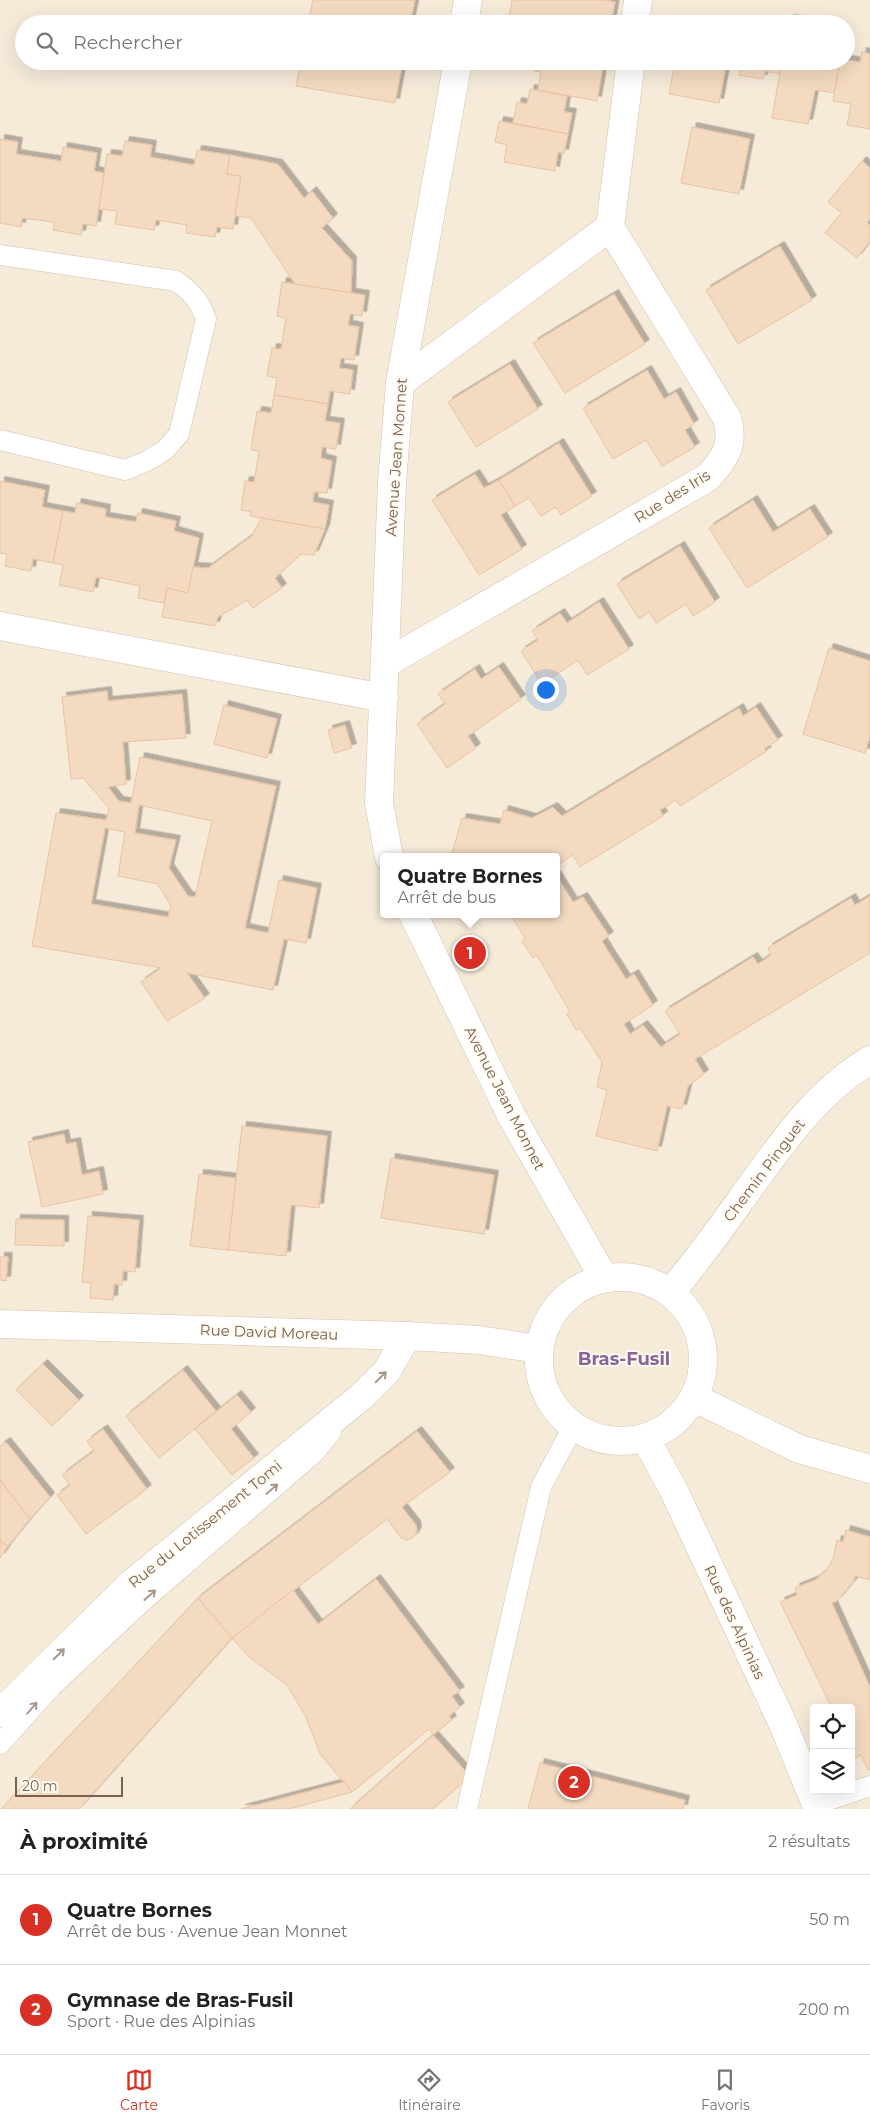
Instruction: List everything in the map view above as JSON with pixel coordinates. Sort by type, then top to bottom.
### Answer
[{"type":"street","points":[[466,15],[468,0]]},
{"type":"street","points":[[636,15],[638,0]]},
{"type":"street","name":"Avenue Jean Monnet","points":[[388,853],[379,803],[392,482],[400,383],[456,70]]},
{"type":"street","points":[[400,383],[610,227],[630,70]]},
{"type":"street","name":"Rue des Iris","points":[[386,663],[707,478],[719,465],[729,449],[731,432],[726,418],[610,227]]},
{"type":"street","points":[[0,626],[384,698]]},
{"type":"street","name":"Avenue Jean Monnet","points":[[415,918],[512,1117],[604,1278]]},
{"type":"street","name":"Chemin Pinguet","points":[[671,1292],[705,1251],[791,1129],[824,1097],[870,1060]]},
{"type":"street","points":[[637,1277],[671,1292],[688,1309],[702,1338],[704,1371],[695,1398],[671,1426],[646,1439],[610,1442],[573,1428],[555,1410],[540,1380],[538,1350],[550,1315],[569,1294],[604,1278],[637,1277]]},
{"type":"street","name":"Rue David Moreau","points":[[0,1324],[407,1336],[479,1340],[538,1350]]},
{"type":"street","name":"Rue du Lotissement Tomi","points":[[0,1714],[132,1583],[362,1396],[387,1371],[407,1336]]},
{"type":"street","points":[[695,1398],[799,1449],[870,1469]]},
{"type":"street","name":"Rue des Alpinias","points":[[646,1439],[674,1491],[782,1722],[818,1807]]},
{"type":"lane","points":[[0,256],[176,281],[188,289],[200,303],[206,319],[179,434],[164,450],[145,462],[125,470],[0,440]]},
{"type":"lane","points":[[0,1744],[65,1673],[144,1600],[314,1453],[362,1396]]},
{"type":"lane","points":[[467,1809],[542,1487],[573,1428]]},
{"type":"lane","points":[[818,1807],[870,1786]]},
{"type":"shaded area","points":[[0,0],[870,0],[870,1809],[0,1809]]},
{"type":"building","points":[[313,0],[415,0],[412,15],[310,15]]},
{"type":"building","points":[[512,0],[604,0],[615,2],[613,15],[510,15]]},
{"type":"building","points":[[862,52],[870,54],[870,129],[847,125],[851,104],[833,101],[838,70],[855,70],[855,61],[860,62]]},
{"type":"building","points":[[299,70],[401,70],[395,103],[296,86]]},
{"type":"building","points":[[602,70],[597,101],[538,90],[541,72],[534,71]]},
{"type":"building","points":[[673,70],[725,70],[719,103],[669,94]]},
{"type":"building","points":[[740,70],[781,70],[780,74],[765,71],[763,79],[739,75]]},
{"type":"building","points":[[780,70],[838,70],[834,93],[815,90],[808,124],[772,118]]},
{"type":"building","points":[[530,89],[567,96],[564,112],[572,113],[568,134],[513,123],[517,102],[527,104]]},
{"type":"building","points":[[499,121],[568,134],[564,154],[558,152],[555,171],[504,162],[507,145],[495,142]]},
{"type":"building","points":[[692,127],[750,139],[739,194],[681,183]]},
{"type":"building","points":[[0,139],[18,142],[16,154],[61,161],[63,147],[97,153],[94,171],[104,173],[96,226],[83,224],[81,235],[53,230],[54,222],[22,218],[21,227],[0,223]]},
{"type":"building","points":[[125,141],[152,145],[150,157],[194,165],[197,150],[230,155],[227,174],[241,176],[233,229],[217,227],[215,237],[186,233],[187,225],[156,220],[154,230],[115,224],[117,211],[99,209],[107,154],[122,156]]},
{"type":"building","points":[[230,155],[278,164],[304,198],[312,191],[333,218],[322,228],[352,261],[351,293],[295,284],[251,218],[235,216],[241,176],[227,174]]},
{"type":"building","points":[[862,161],[870,168],[870,219],[867,223],[870,225],[870,241],[857,258],[825,233],[841,213],[828,202]]},
{"type":"building","points":[[780,246],[812,300],[738,344],[706,290]]},
{"type":"building","points":[[282,282],[365,295],[362,316],[350,314],[348,325],[359,327],[354,360],[341,358],[339,368],[353,370],[350,394],[330,391],[328,404],[274,395],[277,378],[267,376],[272,348],[281,349],[286,318],[277,316]]},
{"type":"building","points":[[614,294],[645,344],[565,393],[533,343]]},
{"type":"building","points":[[510,364],[538,409],[476,447],[448,402]]},
{"type":"building","points":[[647,370],[664,399],[676,392],[694,424],[685,430],[695,447],[662,466],[646,440],[613,459],[583,408]]},
{"type":"building","points":[[274,395],[328,404],[325,421],[340,423],[336,449],[322,447],[321,458],[332,461],[327,493],[314,492],[313,502],[329,505],[325,529],[250,516],[251,512],[241,510],[245,481],[254,482],[259,451],[251,450],[257,411],[271,413]]},
{"type":"building","points":[[559,443],[592,496],[561,515],[556,507],[541,516],[529,498],[515,506],[499,480]]},
{"type":"building","points":[[475,474],[484,488],[499,480],[515,506],[501,515],[522,549],[479,575],[432,500]]},
{"type":"building","points":[[0,481],[45,490],[42,507],[63,511],[53,563],[33,559],[31,571],[5,566],[7,554],[0,553]]},
{"type":"building","points":[[753,500],[773,532],[810,509],[828,537],[747,588],[709,528]]},
{"type":"building","points":[[77,503],[106,509],[105,517],[136,522],[138,513],[176,521],[174,531],[199,538],[188,593],[167,588],[164,603],[138,598],[140,586],[96,577],[93,592],[59,585],[63,565],[53,563],[63,511],[75,513]]},
{"type":"building","points":[[261,518],[325,529],[314,555],[301,554],[275,578],[282,588],[253,608],[247,600],[218,617],[215,626],[162,617],[167,588],[188,593],[193,567],[208,568],[252,536]]},
{"type":"building","points":[[680,546],[715,602],[693,616],[686,604],[656,623],[649,612],[639,619],[617,584]]},
{"type":"building","points":[[599,602],[629,649],[587,675],[578,660],[542,684],[521,651],[538,640],[532,631],[560,613],[567,623]]},
{"type":"building","points":[[829,648],[870,661],[870,736],[865,753],[803,734]]},
{"type":"building","points":[[499,667],[521,699],[468,736],[476,748],[447,768],[417,724],[445,704],[438,694],[475,669],[481,679]]},
{"type":"building","points":[[107,691],[108,701],[182,694],[186,738],[123,742],[126,784],[108,787],[119,801],[131,803],[140,757],[276,786],[245,928],[268,933],[279,880],[317,888],[306,943],[284,939],[273,990],[187,973],[205,998],[167,1021],[141,982],[161,968],[32,946],[56,813],[106,820],[109,808],[83,778],[71,779],[62,697]],"holes":[[[139,805],[212,821],[195,897],[188,896],[169,868],[176,840],[135,833]],[[105,828],[125,832],[118,876],[158,884],[171,906],[168,917],[91,904]]]},
{"type":"building","points":[[224,705],[277,719],[267,758],[214,744]]},
{"type":"building","points":[[756,707],[778,740],[764,749],[767,751],[680,806],[676,800],[660,810],[663,816],[580,867],[573,855],[560,863],[560,853],[452,853],[462,818],[500,824],[504,810],[532,818],[553,807],[562,816],[739,708],[743,716]]},
{"type":"building","points":[[345,725],[352,748],[334,753],[328,730]]},
{"type":"building","points":[[560,881],[573,902],[583,897],[609,936],[602,941],[626,979],[634,974],[653,1005],[624,1024],[630,1034],[643,1025],[661,1047],[680,1034],[665,1011],[753,957],[758,964],[771,955],[768,948],[851,898],[855,905],[870,896],[870,953],[695,1059],[704,1074],[688,1086],[682,1109],[667,1106],[657,1151],[596,1136],[607,1090],[597,1087],[602,1062],[580,1028],[576,1030],[567,1014],[570,1012],[537,955],[533,958],[522,941],[525,938],[512,918],[560,918]]},
{"type":"building","points":[[242,1126],[327,1136],[319,1208],[291,1205],[286,1256],[228,1250]]},
{"type":"building","points":[[64,1134],[66,1144],[76,1142],[82,1175],[99,1171],[103,1194],[42,1207],[28,1142]]},
{"type":"building","points":[[391,1158],[494,1175],[484,1234],[381,1218]]},
{"type":"building","points":[[199,1174],[236,1178],[228,1250],[190,1246]]},
{"type":"building","points":[[88,1216],[139,1220],[135,1272],[123,1271],[122,1285],[114,1284],[113,1300],[90,1298],[91,1283],[82,1282]]},
{"type":"building","points":[[16,1219],[64,1220],[64,1246],[15,1245]]},
{"type":"building","points":[[0,1257],[8,1257],[6,1281],[0,1280]]},
{"type":"building","points":[[43,1364],[79,1400],[52,1426],[16,1390]]},
{"type":"building","points":[[183,1370],[216,1411],[159,1458],[126,1416]]},
{"type":"building","points":[[237,1395],[251,1412],[231,1429],[254,1458],[232,1475],[195,1429]]},
{"type":"building","points":[[103,1429],[147,1489],[86,1534],[57,1495],[70,1485],[62,1475],[94,1451],[87,1441]]},
{"type":"building","points":[[417,1431],[450,1472],[402,1507],[416,1525],[417,1531],[414,1537],[407,1540],[401,1538],[387,1519],[232,1638],[198,1598]]},
{"type":"building","points":[[6,1442],[50,1497],[30,1519],[0,1480],[0,1446]]},
{"type":"building","points":[[0,1480],[30,1519],[8,1546],[0,1541]]},
{"type":"building","points":[[846,1530],[870,1537],[870,1580],[855,1576],[854,1581],[837,1601],[832,1603],[870,1687],[870,1769],[868,1770],[861,1755],[856,1758],[855,1756],[855,1704],[830,1704],[780,1602],[797,1595],[795,1588],[815,1580],[825,1572],[833,1559],[837,1540],[843,1542]]},
{"type":"building","points":[[0,1541],[8,1546],[0,1558]]},
{"type":"building","points":[[376,1579],[460,1691],[452,1696],[460,1707],[449,1716],[452,1720],[433,1735],[429,1729],[352,1792],[320,1754],[306,1717],[287,1685],[249,1657],[232,1638],[293,1590],[318,1624]]},
{"type":"building","points":[[198,1598],[232,1638],[79,1809],[1,1809]]},
{"type":"building","points":[[433,1735],[470,1776],[433,1809],[350,1809]]},
{"type":"building","points":[[540,1763],[685,1800],[683,1809],[528,1809]]},
{"type":"building","points":[[344,1782],[352,1792],[289,1809],[241,1809]]},
{"type":"place","name":"Quatre Bornes","points":[[470,953]]},
{"type":"place","name":"Gymnase de Bras-Fusil","points":[[574,1782]]},
{"type":"district","name":"Bras-Fusil","points":[[624,1359]]}]
